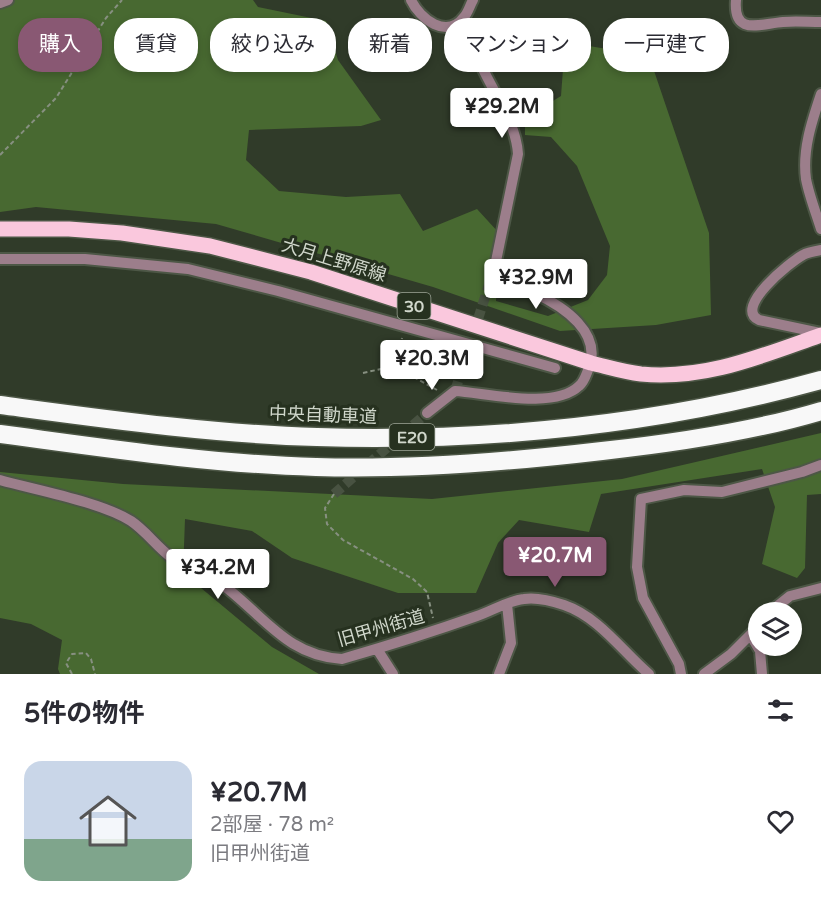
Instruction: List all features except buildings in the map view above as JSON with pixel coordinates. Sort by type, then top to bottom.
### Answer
[{"type":"highway","name":"中央自動車道","points":[[0,405],[236,433],[316,437],[471,435],[559,428],[642,417],[724,403],[821,380]]},
{"type":"highway","name":"E20","points":[[0,434],[233,462],[316,467],[390,467],[474,464],[643,447],[724,433],[821,411]]},
{"type":"main road","name":"大月上野原線","points":[[0,229],[69,229],[122,233],[210,246],[311,272],[591,363],[638,374],[685,374],[728,367],[821,334]]},
{"type":"street","points":[[0,3],[8,0]]},
{"type":"street","points":[[411,0],[421,15],[436,26],[444,26]]},
{"type":"street","points":[[464,18],[473,0]]},
{"type":"street","points":[[736,0],[735,14],[738,20],[745,24],[761,26],[782,22],[821,22]]},
{"type":"street","points":[[427,413],[454,390],[549,399],[580,386],[591,363],[590,341],[577,321],[556,304],[497,274],[495,266],[519,154],[514,130],[485,72]]},
{"type":"street","points":[[821,94],[805,162],[806,180],[821,229]]},
{"type":"street","points":[[821,250],[804,254],[780,270],[760,294],[752,307],[752,314],[759,320],[821,334]]},
{"type":"street","points":[[0,259],[85,258],[188,269],[278,291],[555,368]]},
{"type":"street","points":[[681,674],[679,664],[643,598],[637,567],[641,499],[684,490],[722,492],[821,465]]},
{"type":"street","name":"旧甲州街道","points":[[0,480],[112,512],[132,522],[165,553],[226,588],[282,637],[304,651],[324,658],[342,659],[478,616],[507,604],[525,599],[542,599],[566,605],[588,618],[613,638],[649,674]]},
{"type":"street","points":[[783,602],[790,596],[821,588]]},
{"type":"street","points":[[499,674],[511,643],[507,604]]},
{"type":"street","points":[[704,674],[748,639]]},
{"type":"street","points":[[377,649],[393,674]]},
{"type":"street","points":[[760,656],[762,674]]},
{"type":"path","points":[[0,155],[56,98],[106,18],[122,0]]},
{"type":"path","points":[[394,366],[405,327]]},
{"type":"path","points":[[363,372],[394,366],[448,396]]},
{"type":"path","points":[[334,494],[325,508],[327,524],[343,540],[413,579],[427,592],[433,610],[434,629]]},
{"type":"path","points":[[72,674],[66,663],[72,654],[86,653],[91,660],[95,674]]},
{"type":"green space","points":[[0,0],[253,0],[258,7],[311,18],[210,18],[210,72],[336,72],[336,54],[338,60],[381,120],[361,126],[249,130],[246,160],[279,191],[346,197],[400,194],[423,231],[477,209],[499,233],[496,301],[548,316],[588,300],[607,275],[610,246],[577,166],[551,137],[525,135],[525,118],[561,96],[563,72],[591,72],[591,46],[603,48],[603,72],[654,72],[709,233],[711,315],[656,325],[560,331],[433,287],[216,224],[36,207],[0,212]]},
{"type":"green space","points":[[821,433],[821,494],[807,495],[805,568],[797,578],[762,564],[775,507],[762,469],[601,494],[589,532],[519,520],[498,543],[476,593],[398,593],[292,558],[252,531],[185,519],[183,573],[272,647],[319,674],[60,674],[58,669],[62,640],[31,624],[0,618],[0,472],[123,484],[432,499],[622,479]]},
{"type":"tunnel","points":[[455,391],[495,266]]},
{"type":"tunnel","points":[[334,494],[427,413]]}]
